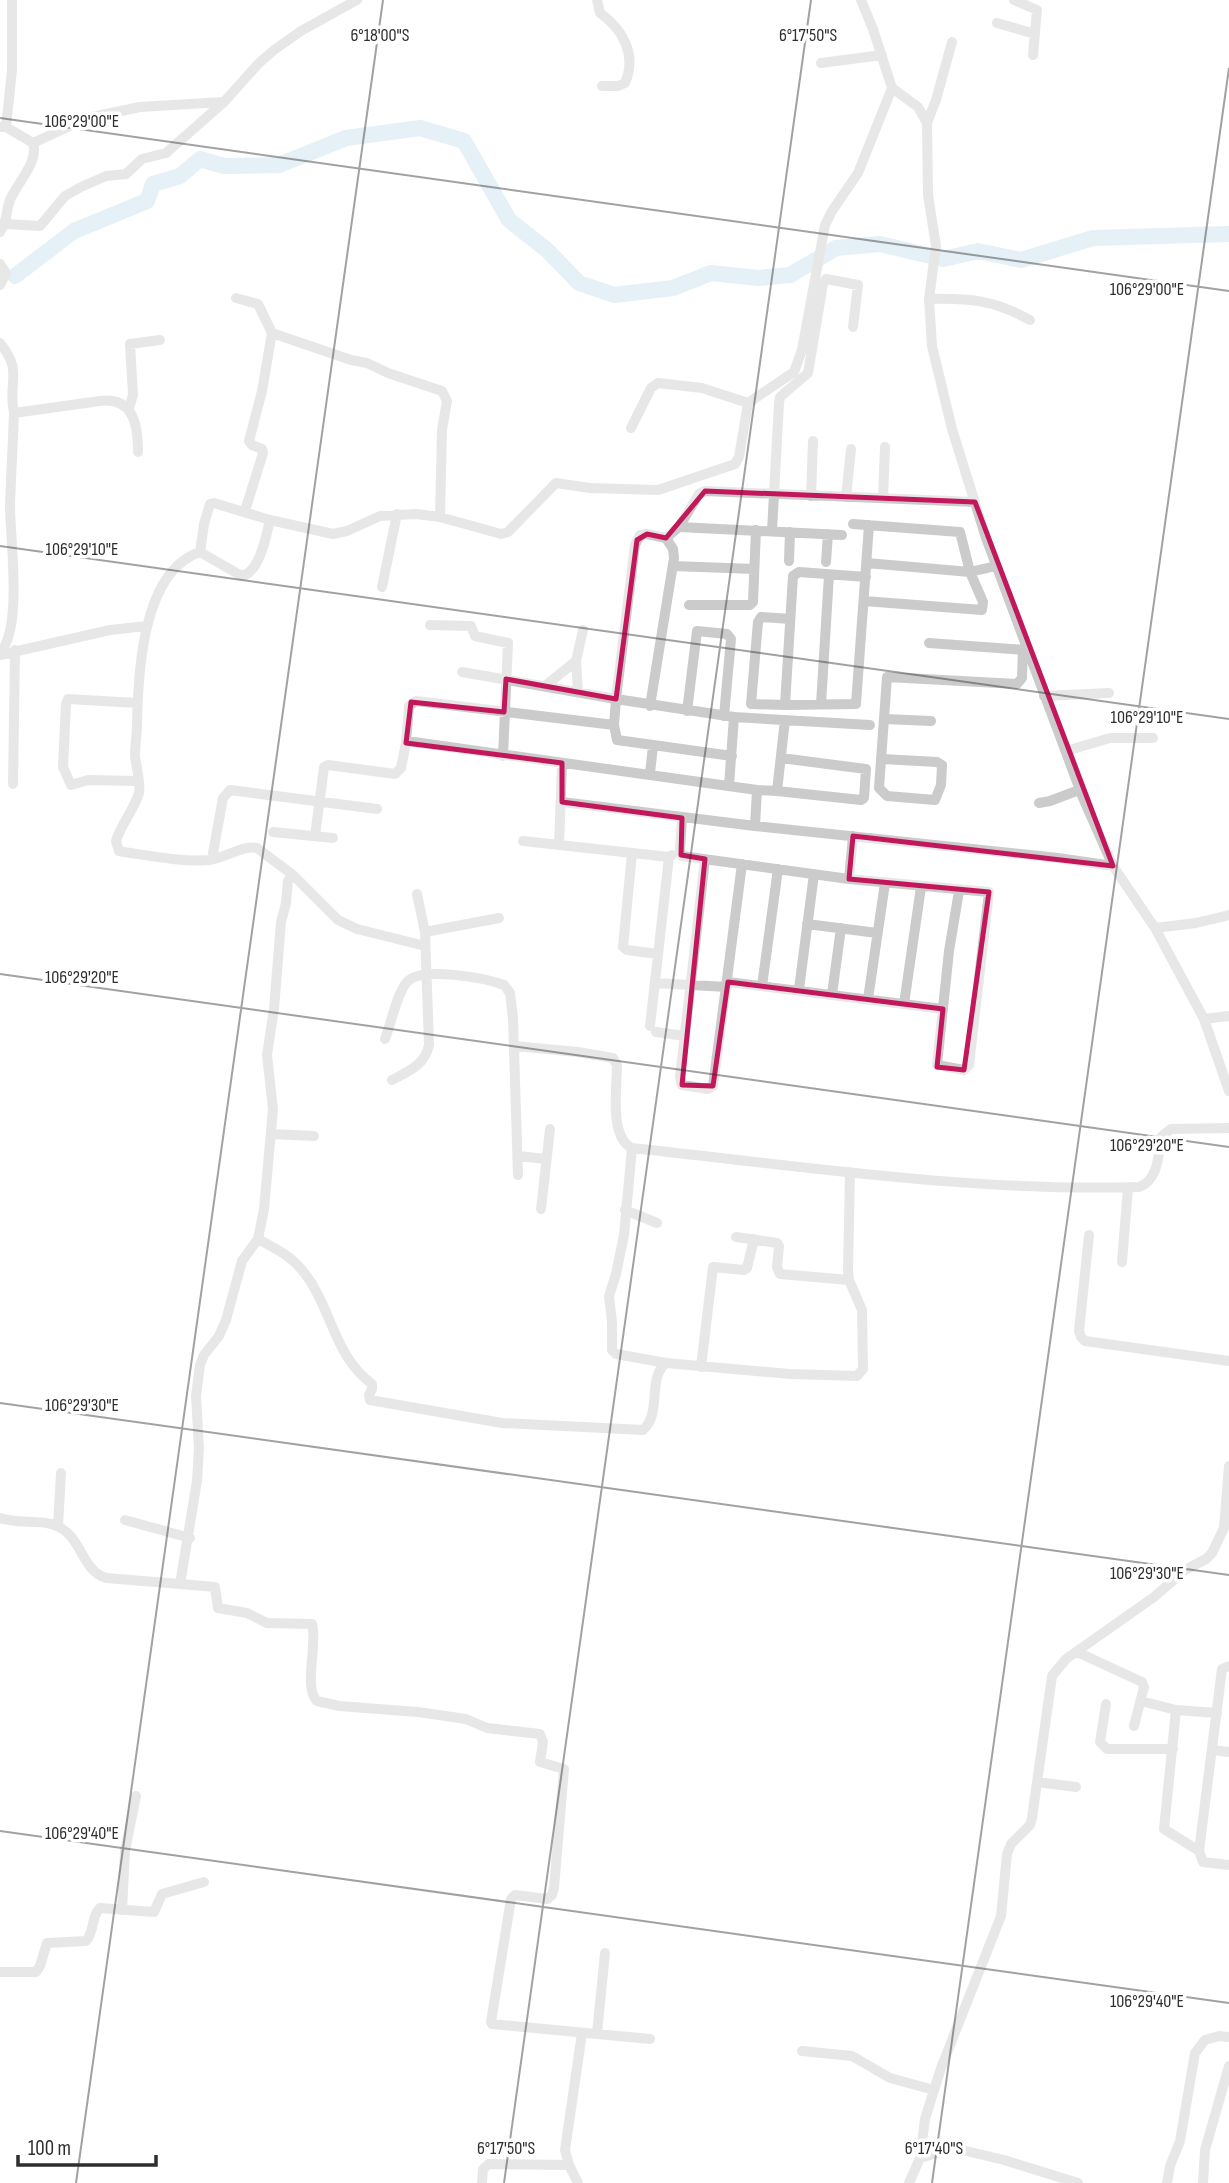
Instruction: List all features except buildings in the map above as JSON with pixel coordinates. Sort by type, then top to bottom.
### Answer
[{"type":"street","points":[[12,0],[12,70],[3,127],[33,143],[35,148],[32,159],[12,194],[3,228],[40,226],[65,196],[99,178],[130,172],[136,163],[148,156],[166,153],[224,102],[274,50],[301,31],[357,0]]},
{"type":"street","points":[[597,0],[600,13],[610,20],[624,37],[629,63],[625,83],[602,86]]},
{"type":"street","points":[[861,0],[892,88],[918,107],[927,123]]},
{"type":"street","points":[[1014,0],[1037,10],[1033,55]]},
{"type":"street","points":[[996,23],[1035,34]]},
{"type":"street","points":[[952,42],[927,123],[928,195],[936,246],[929,299],[932,346],[952,429],[1025,650],[1080,790],[1113,866],[1155,928],[1204,1019],[1229,1091]]},
{"type":"street","points":[[821,63],[881,55]]},
{"type":"street","points":[[200,552],[204,524],[210,504],[214,503],[321,533],[341,533],[380,516],[397,514],[440,517],[501,534],[508,532],[556,483],[658,491],[735,464],[739,457],[748,403],[794,372],[802,349],[825,225],[858,173],[892,88]]},
{"type":"street","points":[[33,143],[88,118],[140,107],[224,102]]},
{"type":"street","points":[[0,264],[6,273],[0,285]]},
{"type":"street","points":[[772,531],[780,397],[808,373],[826,279],[858,285],[853,327]]},
{"type":"street","points":[[236,298],[258,304],[272,333],[249,441],[262,449],[263,453],[245,511]]},
{"type":"street","points":[[929,299],[967,298],[991,302],[1030,320]]},
{"type":"street","points":[[272,333],[367,363],[442,391],[447,401],[442,430],[440,517]]},
{"type":"street","points":[[138,452],[129,408],[133,387],[130,344],[160,340]]},
{"type":"street","points":[[0,343],[14,365],[10,396],[15,413],[5,506],[12,613],[10,636],[0,654]]},
{"type":"street","points":[[631,428],[651,388],[658,383],[702,387],[748,403]]},
{"type":"street","points":[[15,413],[112,399],[129,408]]},
{"type":"street","points":[[811,496],[813,441]]},
{"type":"street","points":[[883,498],[885,447]]},
{"type":"street","points":[[846,497],[851,449]]},
{"type":"street","points":[[666,538],[679,527],[696,498],[705,491],[975,502]]},
{"type":"street","points":[[382,587],[397,514]]},
{"type":"street","points":[[270,520],[267,536],[254,569],[240,575],[200,552],[189,555],[177,566],[155,602],[139,664],[135,756],[139,794],[116,841],[119,851],[202,860],[221,858],[251,846],[293,875],[338,920],[357,929],[425,946]]},
{"type":"street","points":[[853,524],[960,532],[970,572],[983,602],[982,610],[864,601]]},
{"type":"street","points":[[790,619],[761,617],[758,622],[751,704],[856,704],[869,525]]},
{"type":"street","points":[[679,527],[842,535]]},
{"type":"street","points":[[689,605],[750,605],[753,602],[755,530]]},
{"type":"street","points":[[789,561],[790,532]]},
{"type":"street","points":[[650,706],[673,566],[673,549],[666,538],[647,534],[640,535],[635,545],[616,699],[614,725],[617,740],[732,756]]},
{"type":"street","points":[[826,562],[828,534]]},
{"type":"street","points":[[867,563],[970,572],[996,566]]},
{"type":"street","points":[[673,566],[754,569]]},
{"type":"street","points":[[785,705],[793,576],[799,572],[866,577]]},
{"type":"street","points":[[821,704],[829,575]]},
{"type":"street","points":[[430,625],[471,626],[475,636],[508,643],[503,756]]},
{"type":"street","points":[[0,654],[110,630],[147,626]]},
{"type":"street","points":[[579,692],[576,661],[583,630]]},
{"type":"street","points":[[687,711],[697,631],[727,634],[731,639],[729,716],[732,756],[729,786]]},
{"type":"street","points":[[929,643],[1025,650]]},
{"type":"street","points":[[13,784],[15,650]]},
{"type":"street","points":[[882,760],[937,762],[942,765],[939,794],[935,800],[887,796],[879,788],[887,677],[1017,684],[1022,678],[1025,650]]},
{"type":"street","points":[[545,686],[576,661]]},
{"type":"street","points":[[462,673],[687,711],[870,725]]},
{"type":"street","points":[[1044,696],[1109,693]]},
{"type":"street","points":[[137,703],[68,699],[63,766],[71,785],[88,780],[137,780]]},
{"type":"street","points":[[315,836],[324,767],[328,765],[395,774],[401,768],[409,706],[416,701],[614,725]]},
{"type":"street","points":[[885,719],[931,721]]},
{"type":"street","points":[[777,791],[785,720]]},
{"type":"street","points":[[1066,751],[1110,738],[1153,738]]},
{"type":"street","points":[[406,743],[757,790],[861,800],[864,798],[866,769],[781,758]]},
{"type":"street","points":[[650,774],[653,746]]},
{"type":"street","points":[[559,845],[562,763]]},
{"type":"street","points":[[214,853],[223,798],[230,790],[377,809]]},
{"type":"street","points":[[755,826],[757,790]]},
{"type":"street","points":[[1039,803],[1080,790]]},
{"type":"street","points":[[562,802],[1113,866]]},
{"type":"street","points":[[682,818],[682,856],[849,880],[989,892],[969,1065],[964,1070],[937,1065],[959,891]]},
{"type":"street","points":[[272,832],[333,838]]},
{"type":"street","points":[[849,880],[853,836]]},
{"type":"street","points":[[523,841],[669,858],[680,850]]},
{"type":"street","points":[[632,853],[623,947],[626,950],[658,954]]},
{"type":"street","points":[[669,858],[655,983],[653,1029],[685,1035]]},
{"type":"street","points":[[705,859],[680,1083],[711,1088],[728,985],[742,864]]},
{"type":"street","points":[[762,985],[778,869]]},
{"type":"street","points":[[799,989],[814,874]]},
{"type":"street","points":[[180,1584],[190,1538],[197,1481],[199,1448],[196,1396],[200,1365],[204,1355],[219,1336],[242,1261],[258,1239],[264,1209],[273,1098],[267,1055],[274,1009],[281,922],[288,881],[293,875]]},
{"type":"street","points":[[868,999],[885,883]]},
{"type":"street","points":[[904,1004],[920,887]]},
{"type":"street","points":[[392,1080],[419,1064],[427,1052],[430,1031],[425,932],[417,894]]},
{"type":"street","points":[[1155,928],[1196,923],[1229,915]]},
{"type":"street","points":[[425,932],[499,918]]},
{"type":"street","points":[[807,924],[877,933]]},
{"type":"street","points":[[832,994],[841,928]]},
{"type":"street","points":[[385,1039],[406,983],[413,977],[426,973],[504,985],[510,993],[514,1046],[518,1175]]},
{"type":"street","points":[[655,983],[762,985],[943,1009]]},
{"type":"street","points":[[1204,1019],[1229,1016]]},
{"type":"street","points":[[514,1046],[613,1058],[617,1065],[617,1130],[625,1145],[632,1148],[850,1172],[1032,1186],[1128,1188],[1148,1184],[1153,1176],[1162,1136],[1167,1131],[1229,1128]]},
{"type":"street","points":[[541,1209],[550,1129]]},
{"type":"street","points":[[271,1134],[313,1136]]},
{"type":"street","points":[[632,1148],[624,1235],[609,1296],[613,1352],[701,1367],[857,1376],[863,1368],[862,1310],[849,1280],[847,1226],[850,1172]]},
{"type":"street","points":[[518,1156],[546,1159]]},
{"type":"street","points":[[1122,1262],[1128,1188]]},
{"type":"street","points":[[625,1210],[657,1223]]},
{"type":"street","points":[[1089,1235],[1079,1331],[1085,1341],[1229,1361]]},
{"type":"street","points":[[736,1237],[777,1243],[780,1273],[849,1280]]},
{"type":"street","points":[[258,1239],[288,1255],[307,1275],[354,1368],[372,1384],[370,1400],[502,1423],[643,1430],[651,1417],[660,1369],[666,1363]]},
{"type":"street","points":[[701,1367],[713,1266],[744,1270],[747,1268],[754,1240]]},
{"type":"street","points":[[909,2183],[920,2158],[925,2119],[934,2090],[998,1926],[1004,1899],[1007,1854],[1015,1838],[1030,1825],[1052,1676],[1066,1659],[1154,1597],[1185,1570],[1212,1553],[1227,1528],[1229,1466]]},
{"type":"street","points":[[58,1526],[61,1473]]},
{"type":"street","points":[[0,1518],[58,1526],[76,1543],[98,1576],[215,1587],[218,1608],[247,1613],[262,1622],[312,1624],[310,1690],[317,1701],[339,1706],[466,1719],[487,1728],[540,1734],[543,1742],[540,1762],[564,1769],[554,1888],[547,1899],[515,1895],[510,1899],[491,2022],[650,2039]]},
{"type":"street","points":[[125,1520],[190,1538]]},
{"type":"street","points":[[1077,1652],[1137,1678],[1143,1687],[1134,1726]]},
{"type":"street","points":[[1229,1667],[1222,1669],[1222,1712],[1213,1750],[1199,1851],[1203,1862],[1229,1865]]},
{"type":"street","points":[[1141,1702],[1176,1710],[1222,1712]]},
{"type":"street","points":[[1106,1704],[1100,1742],[1107,1749],[1173,1749]]},
{"type":"street","points":[[1176,1710],[1164,1829],[1199,1851]]},
{"type":"street","points":[[1213,1750],[1229,1752]]},
{"type":"street","points":[[1037,1783],[1076,1787]]},
{"type":"street","points":[[122,1910],[125,1851],[136,1796]]},
{"type":"street","points":[[0,1972],[36,1972],[47,1943],[86,1941],[91,1934],[97,1909],[103,1907],[154,1912],[162,1894],[204,1882]]},
{"type":"street","points":[[597,2034],[605,1953]]},
{"type":"street","points":[[578,2183],[565,2150],[582,2033]]},
{"type":"street","points":[[1167,2183],[1170,2166],[1180,2141],[1195,2053],[1205,2040],[1219,2036],[1229,2037]]},
{"type":"street","points":[[802,2051],[852,2056],[890,2078],[934,2090]]},
{"type":"street","points":[[1203,2183],[1205,2150],[1229,2066]]},
{"type":"street","points":[[920,2158],[954,2148],[1078,2183]]},
{"type":"street","points":[[482,2183],[483,2169],[489,2164],[569,2165]]},
{"type":"highlighted area","points":[[705,491],[975,502],[1113,866],[853,836],[849,879],[989,892],[964,1070],[937,1067],[943,1009],[728,982],[713,1086],[682,1085],[705,859],[681,855],[682,818],[562,802],[562,763],[406,743],[411,702],[504,712],[506,679],[616,699],[637,540],[647,534],[666,538]]},
{"type":"waterway","points":[[15,276],[74,231],[147,201],[153,184],[180,176],[200,159],[224,166],[279,165],[346,138],[420,128],[464,141],[509,220],[547,250],[579,283],[614,295],[673,288],[711,273],[758,278],[790,275],[836,248],[880,244],[943,259],[978,251],[1021,260],[1093,238],[1229,234]]}]
